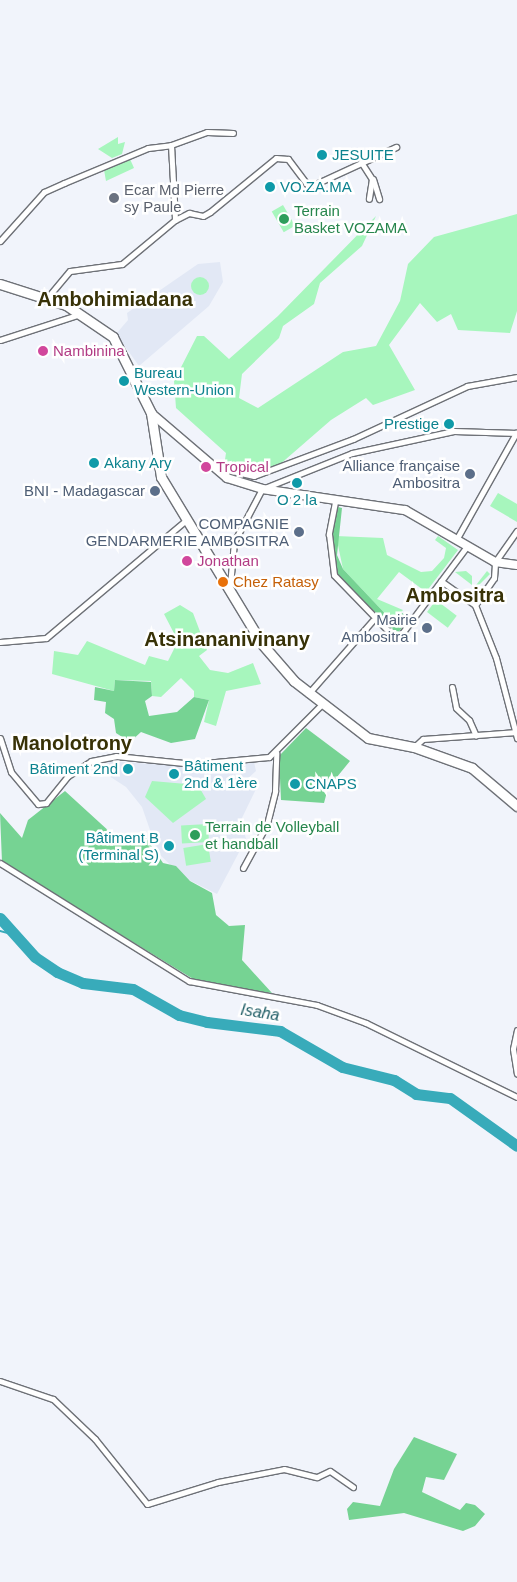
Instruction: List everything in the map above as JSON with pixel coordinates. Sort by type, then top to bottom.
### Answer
[{"type":"main road","points":[[0,284],[47,298],[80,314],[113,337],[150,413],[156,465],[186,520],[230,585],[262,644],[308,694],[368,738],[414,747],[472,768],[517,806]]},
{"type":"street","points":[[0,241],[44,192],[122,157],[171,145],[208,132],[233,133]]},
{"type":"street","points":[[171,145],[176,220]]},
{"type":"street","points":[[47,298],[70,271],[122,264],[176,220],[189,213],[203,216],[210,212],[276,158],[288,159],[309,187],[396,147]]},
{"type":"street","points":[[361,162],[372,179],[380,199]]},
{"type":"street","points":[[369,200],[372,179]]},
{"type":"street","points":[[0,340],[80,314]]},
{"type":"street","points":[[210,466],[215,463],[254,476],[352,439],[467,386],[517,377]]},
{"type":"street","points":[[150,413],[210,466],[227,478],[262,489],[335,502],[405,510],[495,562],[517,565]]},
{"type":"street","points":[[230,585],[234,542],[262,489],[370,449],[454,431],[517,433],[456,540]]},
{"type":"street","points":[[335,502],[330,534],[334,575],[373,620],[387,633],[400,636],[467,546]]},
{"type":"street","points":[[0,642],[46,638],[186,520]]},
{"type":"street","points":[[474,605],[494,578],[495,562],[517,531]]},
{"type":"street","points":[[441,581],[474,605],[496,658],[517,738]]},
{"type":"street","points":[[308,694],[373,620]]},
{"type":"street","points":[[452,687],[456,708],[469,720],[476,736]]},
{"type":"street","points":[[0,738],[11,772],[38,804],[46,803],[68,776],[91,761],[116,756],[194,764],[276,753],[321,705]]},
{"type":"street","points":[[414,747],[423,739],[516,732]]},
{"type":"street","points":[[244,868],[267,824],[275,791],[276,753]]},
{"type":"street","points":[[0,863],[188,981],[317,1005],[366,1023],[517,1097]]},
{"type":"street","points":[[517,1030],[513,1049],[517,1074]]},
{"type":"street","points":[[0,1381],[53,1399],[95,1439],[147,1504],[218,1482],[284,1469],[317,1477],[330,1471],[353,1487]]},
{"type":"shaded area","points":[[220,262],[223,282],[209,306],[139,366],[116,334],[128,320],[127,313],[198,264]]},
{"type":"shaded area","points":[[107,761],[194,767],[254,762],[256,771],[245,781],[256,789],[241,820],[246,839],[217,894],[183,877],[158,853],[142,807],[126,787],[106,774]]},
{"type":"green space","points":[[118,137],[118,144],[125,142],[122,154],[112,158],[98,149]]},
{"type":"green space","points":[[130,159],[134,168],[106,181],[104,170]]},
{"type":"green space","name":"Terrain Basket VOZAMA","points":[[283,205],[295,226],[284,232],[272,211]]},
{"type":"green space","points":[[517,214],[517,311],[510,333],[458,330],[451,314],[437,322],[420,303],[389,345],[415,390],[373,405],[366,398],[331,420],[278,466],[251,474],[224,466],[226,453],[176,408],[174,381],[197,336],[204,336],[229,359],[278,316],[376,216],[362,246],[320,283],[314,304],[283,326],[279,338],[242,374],[239,398],[258,408],[343,352],[376,346],[400,301],[408,264],[434,237]]},
{"type":"green space","points":[[196,277],[204,277],[209,282],[207,293],[196,295],[191,290],[191,282]]},
{"type":"green space","points":[[498,493],[517,504],[517,522],[490,506]]},
{"type":"green space","points":[[338,507],[342,508],[337,555],[343,569],[393,622],[401,612],[409,619],[397,634],[337,574],[332,535]]},
{"type":"green space","points":[[336,536],[383,538],[387,555],[421,572],[432,571],[444,558],[446,548],[435,540],[438,536],[458,550],[426,592],[399,572],[377,599],[403,610],[393,622],[343,569]]},
{"type":"green space","points":[[466,571],[472,576],[472,585],[455,572]]},
{"type":"green space","points":[[487,571],[490,574],[473,591],[473,589]]},
{"type":"green space","points":[[436,600],[457,616],[448,628],[427,612]]},
{"type":"green space","points":[[180,605],[193,613],[207,650],[199,656],[210,670],[228,673],[253,663],[261,684],[226,691],[216,726],[204,722],[209,700],[194,697],[194,691],[181,678],[161,697],[152,696],[151,681],[115,680],[114,691],[52,674],[54,651],[78,655],[87,641],[145,665],[149,656],[168,661],[178,641],[164,614]]},
{"type":"green space","points":[[115,680],[151,682],[152,696],[145,701],[149,716],[177,712],[194,697],[209,700],[195,739],[171,743],[141,732],[130,742],[116,733],[114,719],[105,713],[106,702],[94,700],[95,687],[114,691]]},
{"type":"green space","points":[[306,728],[350,761],[328,788],[324,803],[281,800],[279,756]]},
{"type":"green space","points":[[152,781],[198,785],[206,799],[173,823],[145,797]]},
{"type":"green space","points":[[65,791],[111,833],[146,838],[163,863],[176,866],[190,881],[212,893],[216,915],[229,926],[245,925],[242,960],[272,993],[203,985],[2,862],[0,813],[22,838],[28,820]]},
{"type":"green space","name":"Terrain de Volleyball et handball","points":[[208,824],[209,842],[182,843],[181,825]]},
{"type":"green space","points":[[208,844],[211,862],[186,866],[183,848]]},
{"type":"green space","points":[[414,1437],[457,1454],[444,1480],[426,1477],[422,1492],[460,1510],[466,1503],[475,1505],[485,1514],[475,1526],[463,1531],[404,1513],[349,1520],[347,1509],[353,1502],[380,1506],[394,1469]]},
{"type":"waterway","name":"Isaha","points":[[0,918],[35,957],[57,972],[83,983],[133,989],[179,1015],[207,1022],[280,1031],[342,1067],[394,1080],[416,1094],[450,1098],[517,1146]]},
{"type":"waterway","points":[[0,931],[11,934]]},
{"type":"place","name":"JESUITE","points":[[322,155]]},
{"type":"place","name":"VO.ZA.MA","points":[[270,187]]},
{"type":"place","name":"Ecar Md Pierre sy Paule","points":[[114,198]]},
{"type":"place","name":"Terrain Basket VOZAMA","points":[[284,219]]},
{"type":"place","name":"Nambinina","points":[[43,351]]},
{"type":"place","name":"Bureau Western-Union","points":[[124,381]]},
{"type":"place","name":"Prestige","points":[[449,424]]},
{"type":"place","name":"Akany Ary","points":[[94,463]]},
{"type":"place","name":"Tropical","points":[[206,467]]},
{"type":"place","name":"Alliance française Ambositra","points":[[470,474]]},
{"type":"place","name":"O 2 la","points":[[297,483]]},
{"type":"place","name":"BNI - Madagascar","points":[[155,491]]},
{"type":"place","name":"COMPAGNIE GENDARMERIE AMBOSITRA","points":[[299,532]]},
{"type":"place","name":"Jonathan","points":[[187,561]]},
{"type":"place","name":"Chez Ratasy","points":[[223,582]]},
{"type":"place","name":"Mairie Ambositra I","points":[[427,628]]},
{"type":"place","name":"Bâtiment 2nd","points":[[128,769]]},
{"type":"place","name":"Bâtiment 2nd & 1ère","points":[[174,774]]},
{"type":"place","name":"CNAPS","points":[[295,784]]},
{"type":"place","name":"Terrain de Volleyball et handball","points":[[195,835]]},
{"type":"place","name":"Bâtiment B (Terminal S)","points":[[169,846]]},
{"type":"district","name":"Ambohimiadana","points":[[115,299]]},
{"type":"district","name":"Ambositra","points":[[455,595]]},
{"type":"district","name":"Atsinananivinany","points":[[227,639]]},
{"type":"district","name":"Manolotrony","points":[[72,743]]}]
